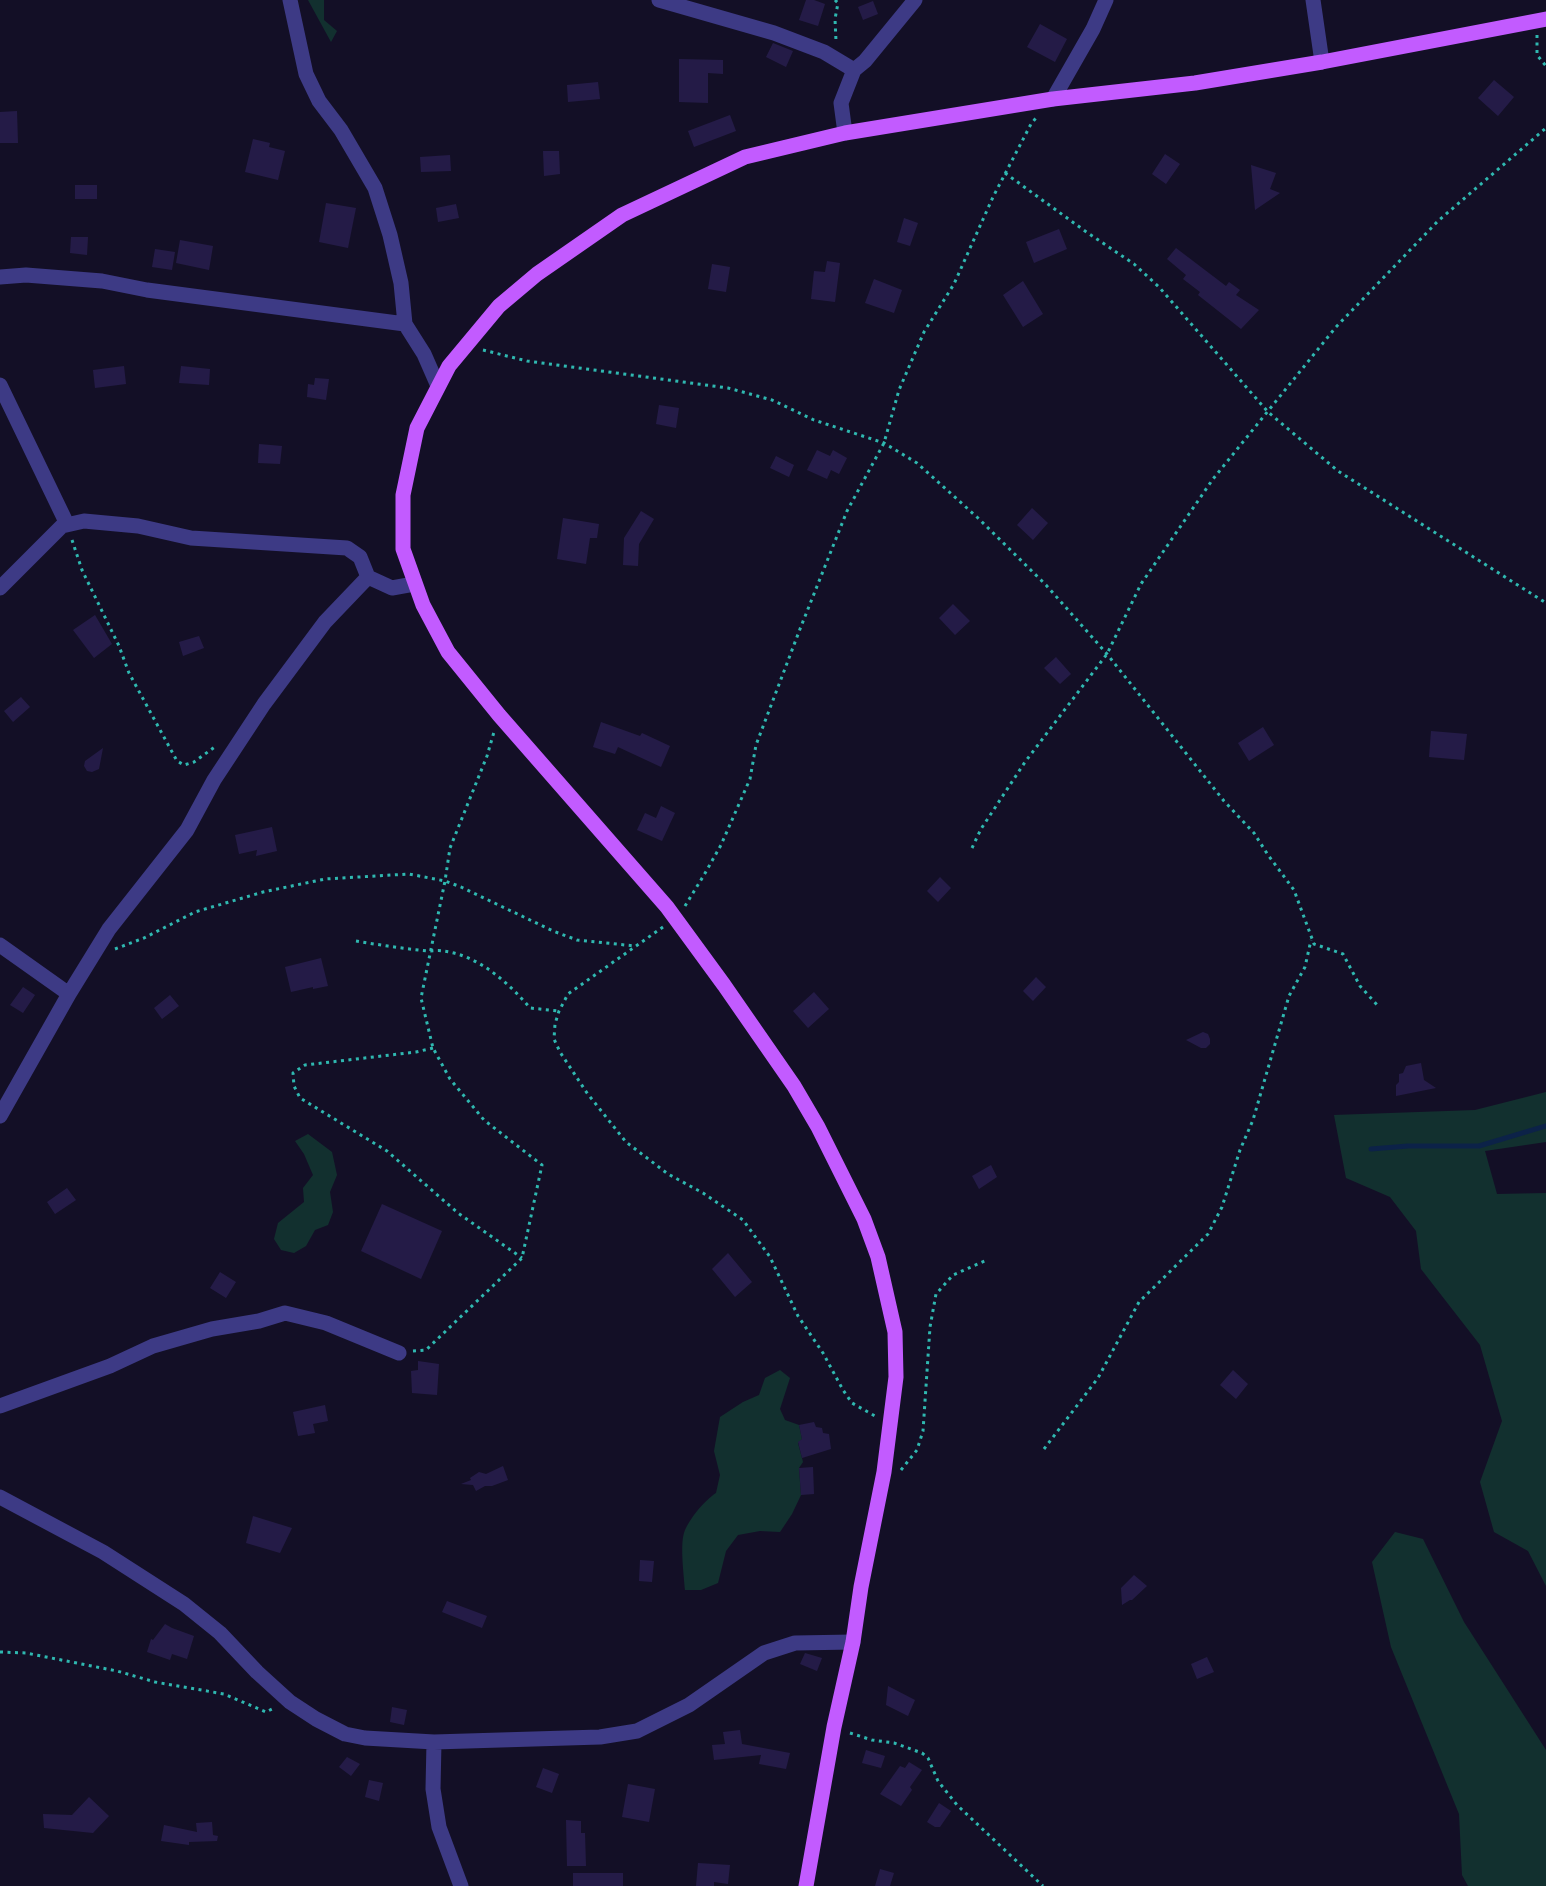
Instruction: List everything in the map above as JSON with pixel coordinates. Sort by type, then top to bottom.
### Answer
[{"type":"main road","points":[[806,1886],[834,1727],[853,1642],[861,1587],[884,1472],[896,1377],[895,1332],[878,1257],[864,1219],[818,1126],[794,1086],[676,918],[499,715],[448,652],[414,584],[403,549],[403,495],[417,428],[449,366],[499,306],[537,274],[622,215],[745,157],[845,132],[1053,99],[1195,83],[1322,62],[1542,20]]},
{"type":"street","points":[[290,0],[306,74],[319,101],[341,129],[375,188],[390,235],[401,283],[405,324],[424,354],[438,386]]},
{"type":"street","points":[[659,0],[774,33],[824,52],[854,70]]},
{"type":"street","points":[[845,132],[842,103],[854,70],[865,61],[915,0]]},
{"type":"street","points":[[1053,99],[1093,29],[1106,0]]},
{"type":"street","points":[[1313,0],[1322,62]]},
{"type":"street","points":[[0,277],[26,275],[102,281],[147,290],[405,324]]},
{"type":"street","points":[[0,385],[67,524]]},
{"type":"street","points":[[0,588],[62,526],[84,521],[138,526],[191,538],[347,548],[360,557],[368,576],[392,588],[414,584]]},
{"type":"street","points":[[0,1116],[69,994],[109,929],[187,830],[214,780],[264,704],[325,622],[368,576]]},
{"type":"street","points":[[0,945],[69,994]]},
{"type":"street","points":[[0,1406],[110,1366],[153,1346],[212,1329],[259,1321],[285,1313],[326,1323],[399,1353]]},
{"type":"street","points":[[0,1497],[104,1552],[184,1604],[220,1632],[290,1702],[315,1719],[345,1734],[434,1742],[600,1737],[637,1731],[689,1705],[764,1653],[795,1643],[853,1642]]},
{"type":"street","points":[[434,1742],[433,1789],[439,1827],[460,1886]]},
{"type":"path","points":[[833,58],[838,3],[835,0]]},
{"type":"path","points":[[1542,20],[1537,55],[1546,66]]},
{"type":"path","points":[[890,1426],[852,1403],[798,1316],[770,1257],[743,1220],[703,1193],[669,1174],[626,1142],[587,1093],[560,1052],[554,1038],[555,1024],[568,994],[676,918],[704,875],[750,779],[756,745],[778,685],[847,511],[884,443],[899,390],[924,332],[954,284],[1005,173],[1031,124],[1053,99]]},
{"type":"path","points":[[972,848],[981,829],[1025,762],[1107,654],[1141,584],[1213,479],[1336,327],[1431,229],[1546,128]]},
{"type":"path","points":[[1005,173],[1134,264],[1160,287],[1268,412],[1338,471],[1546,603]]},
{"type":"path","points":[[466,345],[527,361],[728,388],[772,400],[814,420],[884,443],[917,464],[978,518],[1046,585],[1107,654],[1224,801],[1254,833],[1294,890],[1314,944],[1343,954],[1360,986],[1379,1007]]},
{"type":"path","points":[[67,524],[82,570],[129,673],[177,761],[184,765],[194,762],[223,740]]},
{"type":"path","points":[[399,1353],[426,1350],[522,1258],[542,1165],[484,1120],[450,1079],[433,1048],[422,998],[450,848],[487,756],[499,715]]},
{"type":"path","points":[[93,957],[144,938],[195,912],[273,890],[325,879],[409,874],[445,881],[576,940],[636,946]]},
{"type":"path","points":[[1044,1449],[1098,1378],[1139,1302],[1208,1234],[1213,1225],[1222,1207],[1240,1150],[1253,1119],[1289,996],[1305,967],[1311,938]]},
{"type":"path","points":[[356,941],[444,951],[486,968],[508,985],[530,1008],[559,1011]]},
{"type":"path","points":[[433,1048],[305,1065],[293,1073],[294,1086],[300,1098],[387,1151],[458,1213],[522,1258]]},
{"type":"path","points":[[884,1472],[902,1470],[917,1450],[923,1431],[930,1327],[936,1294],[953,1275],[987,1260]]},
{"type":"path","points":[[0,1652],[26,1653],[117,1671],[155,1682],[224,1694],[266,1712],[290,1702]]},
{"type":"path","points":[[834,1727],[922,1753],[928,1758],[938,1780],[957,1805],[1043,1886]]},
{"type":"green space","points":[[308,0],[324,0],[324,20],[337,31],[331,42]]},
{"type":"green space","points":[[1546,1092],[1546,1142],[1485,1151],[1497,1194],[1546,1193],[1546,1586],[1528,1551],[1494,1532],[1480,1482],[1502,1421],[1480,1345],[1421,1269],[1416,1231],[1390,1197],[1346,1178],[1334,1115],[1475,1110]]},
{"type":"green space","points":[[308,1134],[332,1152],[337,1175],[330,1192],[333,1212],[328,1225],[315,1230],[306,1246],[294,1253],[281,1250],[274,1239],[278,1223],[304,1202],[303,1188],[313,1175],[304,1154],[295,1141]]},
{"type":"green space","points":[[780,1370],[790,1378],[780,1409],[785,1420],[799,1425],[802,1439],[798,1443],[803,1462],[799,1468],[801,1495],[780,1532],[760,1531],[738,1535],[726,1551],[718,1583],[701,1590],[685,1590],[682,1545],[684,1533],[693,1516],[716,1493],[720,1475],[714,1451],[720,1417],[759,1395],[765,1378]]},
{"type":"green space","points":[[1395,1532],[1423,1539],[1464,1622],[1546,1750],[1546,1886],[1468,1886],[1462,1875],[1459,1814],[1391,1647],[1372,1562]]},
{"type":"building","points":[[806,0],[825,4],[818,26],[799,20]]},
{"type":"building","points":[[873,1],[878,14],[863,20],[858,7]]},
{"type":"building","points":[[1040,24],[1067,39],[1055,62],[1027,47]]},
{"type":"building","points":[[773,43],[793,51],[786,67],[766,57]]},
{"type":"building","points":[[679,59],[723,60],[723,74],[708,73],[708,103],[679,102]]},
{"type":"building","points":[[1494,80],[1514,97],[1498,116],[1478,98]]},
{"type":"building","points":[[598,82],[600,99],[568,102],[567,85]]},
{"type":"building","points":[[17,111],[18,143],[0,143],[0,112]]},
{"type":"building","points":[[730,115],[736,131],[694,147],[688,131]]},
{"type":"building","points":[[253,139],[270,143],[269,147],[285,151],[278,180],[245,172]]},
{"type":"building","points":[[543,151],[559,151],[560,174],[544,176]]},
{"type":"building","points":[[1165,154],[1180,164],[1166,184],[1152,174]]},
{"type":"building","points":[[450,155],[451,171],[421,172],[420,157]]},
{"type":"building","points":[[1251,165],[1276,173],[1270,189],[1280,193],[1255,210]]},
{"type":"building","points":[[75,185],[97,185],[97,199],[75,199]]},
{"type":"building","points":[[326,203],[356,208],[348,248],[319,242]]},
{"type":"building","points":[[456,204],[459,218],[438,222],[436,208]]},
{"type":"building","points":[[904,218],[918,223],[910,246],[897,242]]},
{"type":"building","points":[[1059,229],[1067,249],[1034,263],[1026,242]]},
{"type":"building","points":[[71,237],[88,237],[87,255],[70,253]]},
{"type":"building","points":[[180,240],[213,246],[209,270],[176,263]]},
{"type":"building","points":[[1176,248],[1226,286],[1229,282],[1240,290],[1236,295],[1259,310],[1241,329],[1198,295],[1200,292],[1183,279],[1186,275],[1167,259]]},
{"type":"building","points":[[155,249],[175,252],[172,270],[152,267]]},
{"type":"building","points":[[827,261],[840,263],[835,302],[811,299],[814,271],[825,272]]},
{"type":"building","points":[[712,264],[730,267],[726,292],[708,289]]},
{"type":"building","points":[[874,279],[902,290],[894,313],[865,303]]},
{"type":"building","points":[[1023,281],[1043,314],[1023,327],[1003,295]]},
{"type":"building","points":[[124,366],[126,384],[95,388],[93,370]]},
{"type":"building","points":[[181,366],[210,369],[209,385],[179,383]]},
{"type":"building","points":[[315,378],[329,379],[326,400],[307,397],[308,384],[314,385]]},
{"type":"building","points":[[659,405],[679,408],[676,428],[656,424]]},
{"type":"building","points":[[259,444],[282,446],[280,464],[258,463]]},
{"type":"building","points":[[817,450],[830,456],[833,450],[847,458],[839,474],[831,470],[827,479],[807,470]]},
{"type":"building","points":[[776,456],[794,465],[789,477],[770,468]]},
{"type":"building","points":[[1032,508],[1048,523],[1033,540],[1017,525]]},
{"type":"building","points":[[641,511],[654,519],[639,544],[638,566],[623,565],[624,538]]},
{"type":"building","points":[[563,518],[599,524],[597,538],[590,538],[586,564],[557,559]]},
{"type":"building","points":[[953,604],[970,621],[955,635],[939,618]]},
{"type":"building","points":[[95,615],[112,644],[94,658],[73,630]]},
{"type":"building","points":[[199,636],[204,648],[183,656],[179,642]]},
{"type":"building","points":[[1056,657],[1071,674],[1060,684],[1044,668]]},
{"type":"building","points":[[21,697],[30,707],[13,722],[4,711]]},
{"type":"building","points":[[601,722],[640,736],[642,733],[670,746],[661,767],[618,747],[615,754],[593,747]]},
{"type":"building","points":[[1263,727],[1274,745],[1249,761],[1238,743]]},
{"type":"building","points":[[1431,731],[1467,734],[1464,760],[1429,757]]},
{"type":"building","points":[[103,748],[99,769],[92,772],[87,771],[84,766],[85,761]]},
{"type":"building","points":[[661,806],[675,813],[662,841],[637,830],[645,813],[656,818]]},
{"type":"building","points":[[272,827],[277,851],[256,856],[257,850],[239,854],[235,835]]},
{"type":"building","points":[[940,877],[951,888],[938,902],[927,891]]},
{"type":"building","points":[[321,958],[328,986],[291,992],[285,967]]},
{"type":"building","points":[[1036,977],[1046,987],[1033,1001],[1023,991]]},
{"type":"building","points":[[23,987],[35,995],[23,1013],[10,1005]]},
{"type":"building","points":[[814,992],[829,1009],[808,1028],[793,1011]]},
{"type":"building","points":[[170,995],[179,1006],[162,1019],[154,1008]]},
{"type":"building","points":[[1203,1032],[1208,1034],[1210,1039],[1210,1044],[1206,1048],[1201,1048],[1186,1040]]},
{"type":"building","points":[[1421,1063],[1424,1080],[1436,1088],[1396,1096],[1399,1074],[1403,1073],[1406,1066]]},
{"type":"building","points":[[991,1165],[997,1177],[979,1189],[972,1176]]},
{"type":"building","points":[[67,1188],[76,1200],[55,1214],[47,1202]]},
{"type":"building","points":[[382,1204],[442,1231],[421,1279],[361,1251]]},
{"type":"building","points":[[728,1253],[752,1282],[735,1297],[712,1269]]},
{"type":"building","points":[[220,1272],[236,1282],[226,1298],[210,1288]]},
{"type":"building","points":[[418,1361],[439,1364],[437,1395],[412,1393],[411,1371],[418,1370]]},
{"type":"building","points":[[1233,1370],[1248,1384],[1236,1399],[1220,1385]]},
{"type":"building","points":[[325,1405],[328,1421],[313,1424],[315,1433],[298,1436],[293,1412]]},
{"type":"building","points":[[814,1422],[816,1427],[822,1428],[823,1433],[829,1434],[831,1449],[802,1458],[798,1442],[802,1439],[799,1425]]},
{"type":"building","points":[[503,1466],[508,1480],[485,1486],[476,1491],[473,1485],[461,1484],[471,1480],[470,1478],[479,1472],[486,1474]]},
{"type":"building","points":[[813,1467],[814,1494],[801,1495],[799,1468]]},
{"type":"building","points":[[253,1516],[292,1528],[280,1553],[246,1543]]},
{"type":"building","points":[[640,1560],[654,1561],[652,1582],[639,1581]]},
{"type":"building","points":[[1134,1575],[1147,1586],[1132,1600],[1122,1605],[1121,1588]]},
{"type":"building","points":[[447,1601],[487,1616],[482,1628],[442,1612]]},
{"type":"building","points":[[165,1624],[194,1636],[187,1659],[172,1654],[170,1660],[147,1652],[151,1639],[153,1640]]},
{"type":"building","points":[[805,1653],[822,1658],[817,1671],[800,1664]]},
{"type":"building","points":[[1207,1657],[1214,1672],[1197,1679],[1191,1664]]},
{"type":"building","points":[[888,1686],[915,1700],[908,1716],[886,1705]]},
{"type":"building","points":[[392,1707],[407,1710],[404,1725],[390,1722]]},
{"type":"building","points":[[740,1730],[742,1744],[790,1753],[786,1769],[759,1764],[761,1755],[714,1760],[712,1745],[725,1744],[723,1732]]},
{"type":"building","points":[[866,1750],[885,1756],[881,1768],[862,1763]]},
{"type":"building","points":[[347,1757],[360,1764],[351,1776],[339,1767]]},
{"type":"building","points":[[909,1762],[922,1770],[901,1806],[880,1794],[900,1766],[905,1768]]},
{"type":"building","points":[[543,1768],[559,1774],[552,1793],[536,1787]]},
{"type":"building","points":[[369,1780],[383,1783],[379,1801],[365,1797]]},
{"type":"building","points":[[628,1784],[655,1789],[649,1822],[622,1817]]},
{"type":"building","points":[[89,1797],[109,1816],[93,1833],[44,1828],[43,1814],[72,1815]]},
{"type":"building","points":[[939,1803],[951,1811],[940,1827],[935,1827],[927,1822]]},
{"type":"building","points":[[566,1820],[581,1821],[581,1833],[585,1833],[586,1866],[567,1866]]},
{"type":"building","points":[[212,1822],[213,1835],[218,1836],[217,1841],[189,1842],[189,1845],[161,1841],[164,1825],[197,1832],[196,1823]]},
{"type":"building","points":[[698,1863],[730,1865],[728,1884],[714,1882],[714,1886],[696,1886]]},
{"type":"building","points":[[880,1869],[894,1873],[890,1886],[875,1886]]},
{"type":"building","points":[[573,1873],[623,1873],[623,1886],[573,1886]]},
{"type":"waterway","points":[[1371,1149],[1408,1146],[1479,1146],[1546,1126]]}]
